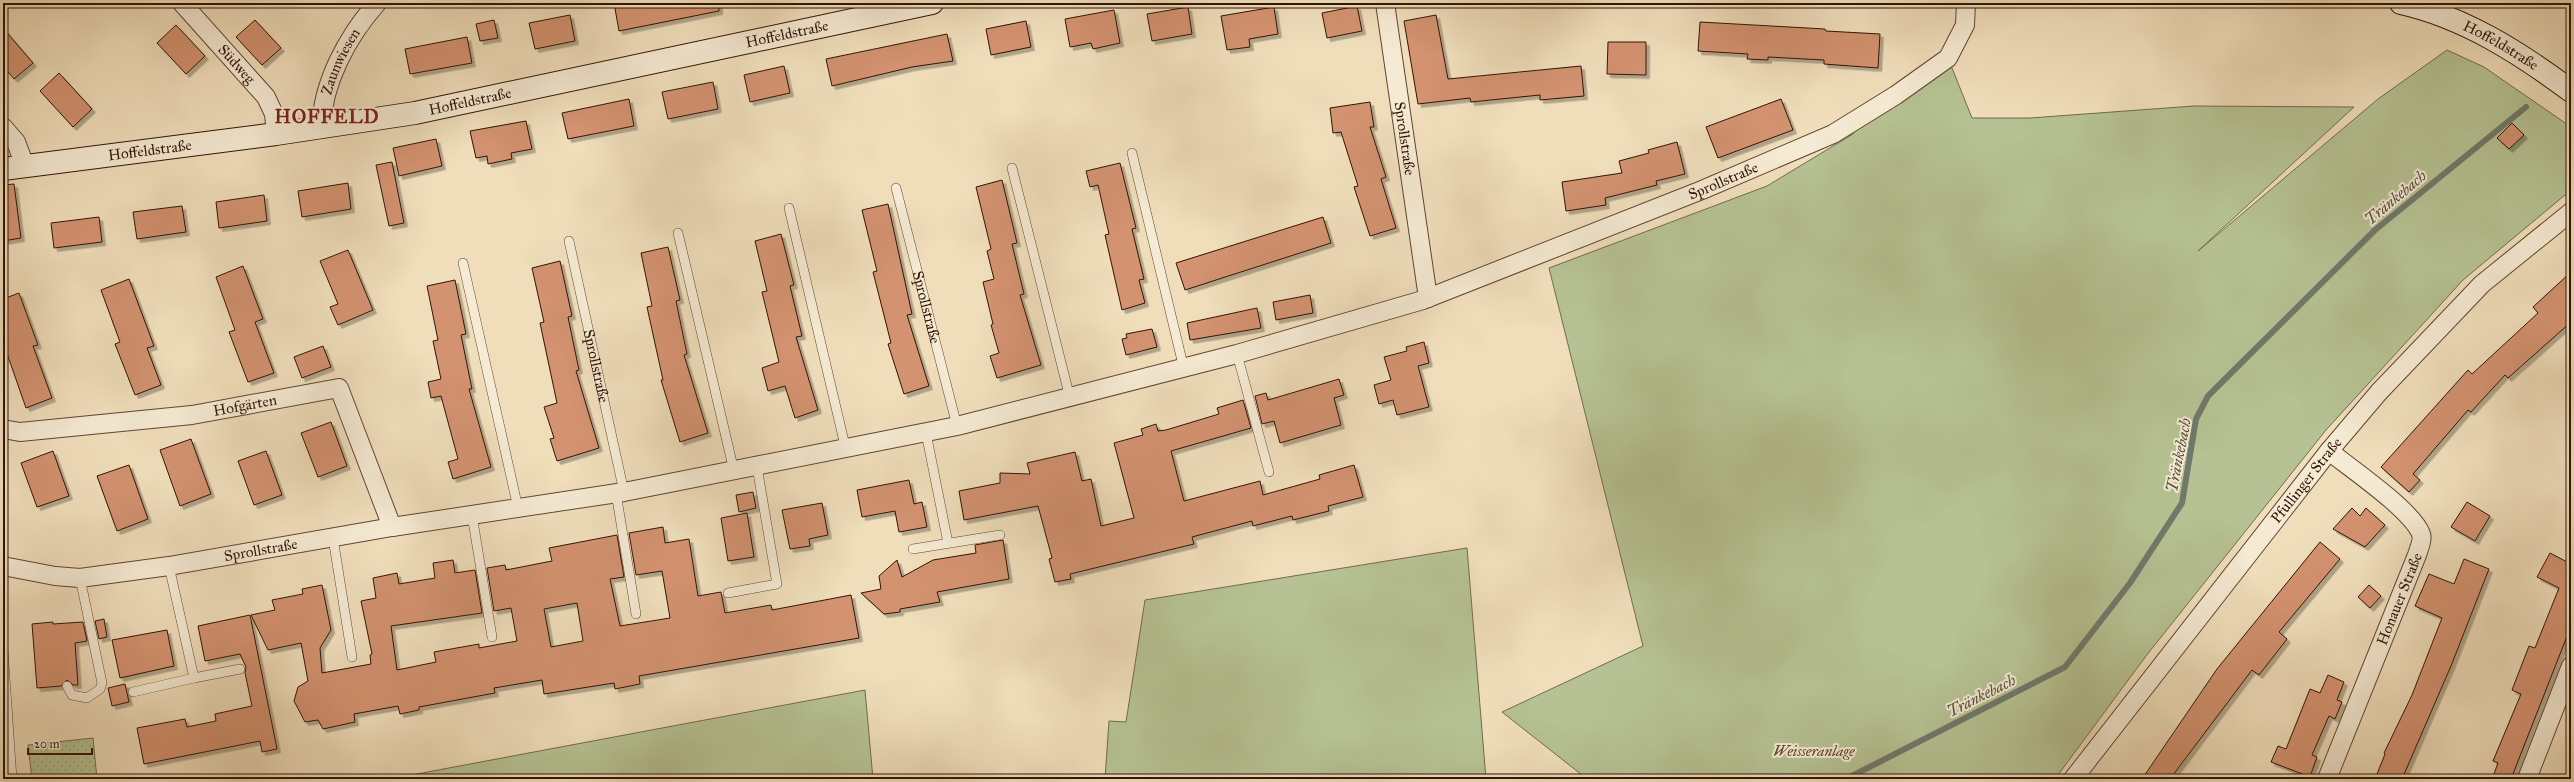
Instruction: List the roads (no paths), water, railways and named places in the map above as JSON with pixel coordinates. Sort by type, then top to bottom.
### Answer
[{"type":"street","name":"Südweg","points":[[182,3],[266,97],[274,114],[276,134]]},
{"type":"street","name":"Zaunwiesen","points":[[321,127],[322,106],[328,83],[360,22],[377,3]]},
{"type":"street","name":"Hoffeldstraße","points":[[3,169],[276,134],[415,113],[932,3]]},
{"type":"street","name":"Sprollstraße","points":[[1385,3],[1428,298]]},
{"type":"street","name":"Sprollstraße","points":[[3,566],[55,576],[80,578],[169,566],[392,527],[620,492],[846,450],[926,433],[1070,398],[1237,354],[1428,298],[1702,190],[1833,134],[1896,95],[1948,58],[1965,25],[1966,3]]},
{"type":"street","name":"Hoffeldstraße","points":[[2401,3],[2462,24],[2509,49],[2571,92]]},
{"type":"street","points":[[3,127],[16,142],[25,166]]},
{"type":"street","name":"Pfullinger Straße","points":[[2073,779],[2329,451],[2379,392],[2482,284],[2571,212]]},
{"type":"street","name":"Hofgärten","points":[[3,429],[20,432],[192,415],[339,388],[392,527]]},
{"type":"street","name":"Honauer Straße","points":[[2327,779],[2417,555],[2421,535],[2416,524],[2402,510],[2329,451]]},
{"type":"street","points":[[2527,779],[2571,666]]},
{"type":"lane","points":[[1132,153],[1184,369]]},
{"type":"lane","points":[[1012,168],[1070,398]]},
{"type":"lane","name":"Sprollstraße","points":[[896,188],[957,426]]},
{"type":"lane","points":[[789,208],[846,450]]},
{"type":"lane","points":[[678,233],[734,471]]},
{"type":"lane","name":"Sprollstraße","points":[[569,241],[620,492]]},
{"type":"lane","points":[[463,263],[518,508]]},
{"type":"lane","points":[[1237,354],[1269,472]]},
{"type":"lane","points":[[926,433],[948,543]]},
{"type":"lane","points":[[728,593],[777,584],[757,467]]},
{"type":"lane","points":[[620,492],[636,614]]},
{"type":"lane","points":[[472,515],[492,637]]},
{"type":"lane","points":[[913,549],[1000,535]]},
{"type":"lane","points":[[333,538],[352,657]]},
{"type":"lane","points":[[169,566],[194,678]]},
{"type":"lane","points":[[67,686],[72,695],[87,698],[100,689],[102,683],[80,578]]},
{"type":"lane","points":[[3,649],[12,779]]},
{"type":"lane","points":[[133,692],[240,669]]},
{"type":"waterway","name":"Tränkebach","points":[[1846,779],[2065,667],[2130,583],[2182,503],[2196,419],[2208,396],[2375,230],[2526,107]]},
{"type":"district","name":"HOFFELD","points":[[327,116]]},
{"type":"park label","name":"Weisseranlage","points":[[1814,751]]}]
